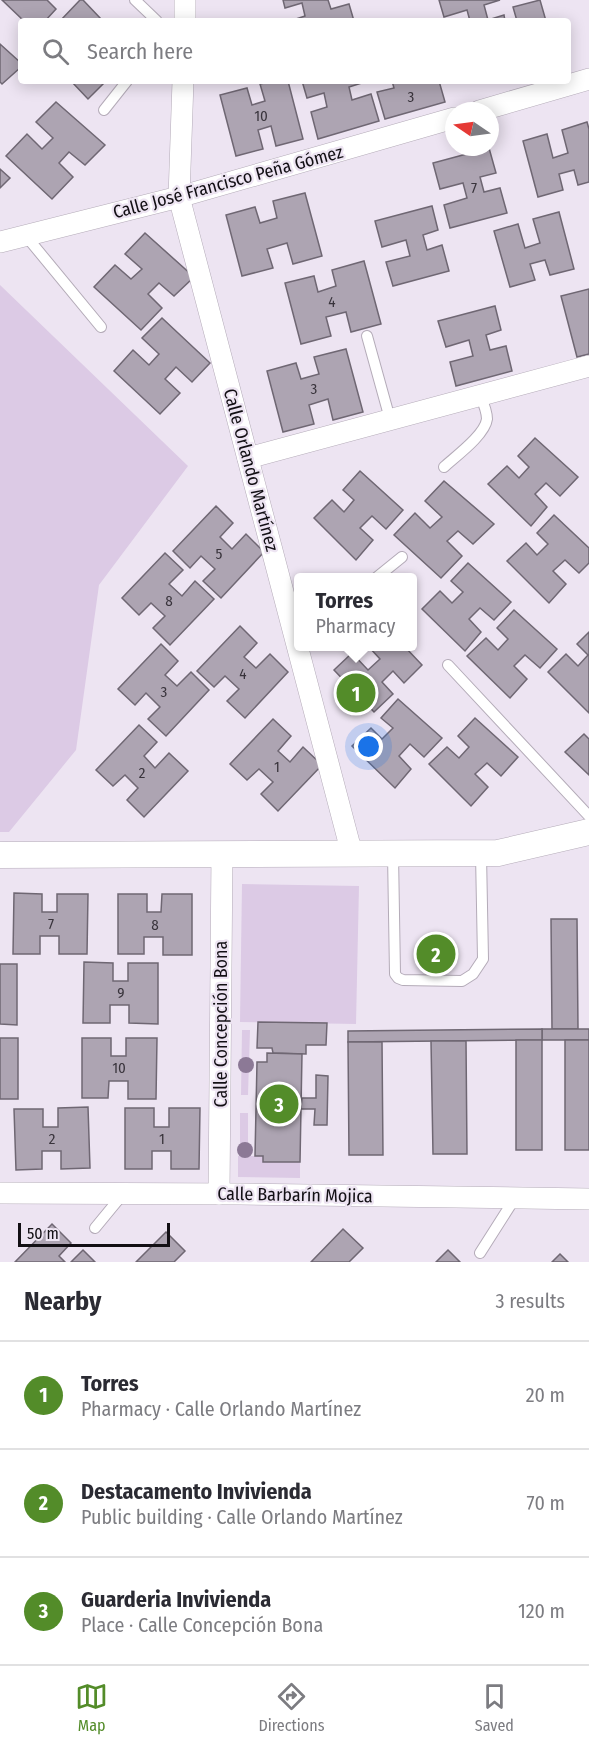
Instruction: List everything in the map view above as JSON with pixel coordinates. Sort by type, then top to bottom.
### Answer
[{"type":"street","points":[[185,0],[185,18]]},
{"type":"street","points":[[499,105],[589,79]]},
{"type":"street","name":"Calle Orlando Martínez","points":[[183,84],[179,197],[294,628]]},
{"type":"street","name":"Calle José Francisco Peña Gómez","points":[[0,242],[179,197],[445,121]]},
{"type":"street","points":[[248,458],[589,366]]},
{"type":"street","name":"Calle Orlando Martínez","points":[[300,651],[352,854]]},
{"type":"street","points":[[0,855],[498,854],[589,832]]},
{"type":"street","name":"Calle Concepción Bona","points":[[219,1194],[222,853]]},
{"type":"street","name":"Calle Barbarín Mojica","points":[[0,1193],[589,1200]]},
{"type":"lane","points":[[135,0],[155,18]]},
{"type":"lane","points":[[104,110],[125,84]]},
{"type":"lane","points":[[26,236],[101,327]]},
{"type":"lane","points":[[367,336],[390,419]]},
{"type":"lane","points":[[444,466],[479,434],[485,425],[486,413],[480,395]]},
{"type":"lane","points":[[382,573],[402,557]]},
{"type":"lane","points":[[448,665],[589,816]]},
{"type":"lane","points":[[393,854],[395,974],[403,980],[462,981],[473,974],[483,959],[481,854]]},
{"type":"lane","points":[[95,1228],[123,1194]]},
{"type":"lane","points":[[480,1254],[515,1198]]},
{"type":"shaded area","points":[[0,285],[188,466],[99,585],[76,750],[9,832],[0,832]]},
{"type":"shaded area","points":[[242,884],[359,886],[356,1024],[240,1022]]},
{"type":"shaded area","points":[[242,1030],[250,1030],[248,1095],[241,1095]]},
{"type":"shaded area","points":[[240,1113],[248,1113],[248,1145],[240,1145]]},
{"type":"shaded area","points":[[238,1156],[263,1156],[264,1162],[300,1162],[300,1178],[238,1177]]},
{"type":"building","points":[[2,0],[47,0],[56,9],[48,18],[21,18]]},
{"type":"building","points":[[80,0],[83,0],[100,18],[63,18]]},
{"type":"building","points":[[283,0],[328,0],[331,9],[349,4],[353,18],[299,18],[305,16],[302,3],[285,8]]},
{"type":"building","points":[[439,0],[500,0],[484,5],[487,18],[469,18],[467,10],[444,17]]},
{"type":"building","points":[[540,0],[545,18],[516,18],[513,7]]},
{"type":"building","points":[[0,44],[18,60],[18,70],[2,84],[0,82]]},
{"type":"building","points":[[74,84],[103,84],[88,99]]},
{"type":"building","points":[[260,84],[289,84],[303,139],[276,146],[271,126],[258,130],[263,149],[236,156],[220,95],[247,88],[252,105],[265,101]]},
{"type":"building","points":[[303,84],[358,84],[349,87],[352,100],[371,94],[379,121],[318,139],[311,112],[327,107],[324,93],[307,98]]},
{"type":"building","points":[[393,84],[440,84],[445,102],[385,119],[377,92],[394,88]]},
{"type":"building","points":[[56,102],[105,145],[85,165],[69,152],[59,163],[73,177],[52,199],[6,156],[27,134],[42,149],[53,138],[36,122]]},
{"type":"building","points":[[587,122],[589,182],[578,185],[574,170],[559,174],[563,190],[538,197],[523,141],[547,134],[553,158],[568,153],[562,130]]},
{"type":"building","points":[[459,156],[491,156],[496,173],[480,177],[484,192],[500,188],[507,213],[450,228],[444,205],[467,198],[463,183],[440,189],[433,163]]},
{"type":"building","points":[[0,169],[10,178],[0,188]]},
{"type":"building","points":[[305,193],[322,256],[293,264],[287,243],[267,249],[273,268],[242,276],[226,215],[255,207],[260,223],[277,218],[273,201]]},
{"type":"building","points":[[432,206],[438,230],[423,235],[427,250],[442,245],[449,271],[393,286],[386,262],[410,256],[406,240],[382,247],[375,221]]},
{"type":"building","points":[[559,212],[574,269],[550,275],[545,260],[530,264],[535,280],[510,287],[494,231],[518,224],[525,248],[540,243],[533,219]]},
{"type":"building","points":[[145,233],[194,277],[174,296],[159,283],[148,294],[162,308],[141,330],[94,287],[115,265],[131,279],[142,269],[125,254]]},
{"type":"building","points":[[364,261],[381,324],[351,332],[346,312],[326,317],[331,336],[301,344],[285,283],[314,276],[318,292],[336,286],[332,270]]},
{"type":"building","points":[[589,289],[589,354],[577,357],[561,296]]},
{"type":"building","points":[[495,306],[501,330],[486,335],[490,350],[506,346],[512,371],[456,386],[450,362],[473,356],[469,340],[446,347],[438,321]]},
{"type":"building","points":[[162,318],[210,363],[192,382],[176,367],[165,379],[180,393],[160,414],[114,371],[133,350],[149,365],[159,354],[142,338]]},
{"type":"building","points":[[346,349],[363,412],[333,420],[328,399],[309,405],[314,424],[283,432],[267,371],[296,363],[301,379],[319,374],[314,357]]},
{"type":"building","points":[[535,438],[578,477],[560,496],[546,483],[535,494],[547,507],[531,526],[488,484],[507,466],[519,478],[529,467],[518,456]]},
{"type":"building","points":[[360,471],[403,510],[386,529],[372,516],[360,528],[373,540],[356,560],[314,518],[332,500],[344,512],[354,500],[343,490]]},
{"type":"building","points":[[444,481],[494,524],[473,544],[458,531],[447,541],[462,556],[441,578],[394,535],[415,513],[430,528],[442,517],[425,501]]},
{"type":"building","points":[[216,506],[233,523],[220,537],[232,549],[246,534],[264,552],[221,598],[203,581],[215,569],[201,556],[190,568],[173,551]]},
{"type":"building","points":[[554,515],[589,548],[589,563],[579,573],[565,560],[553,571],[566,584],[549,603],[507,561],[526,543],[537,555],[548,544],[537,533]]},
{"type":"building","points":[[165,553],[183,570],[169,584],[182,596],[195,581],[214,599],[170,645],[153,628],[165,616],[151,603],[139,615],[122,598]]},
{"type":"building","points":[[468,563],[511,602],[494,620],[480,608],[469,619],[481,632],[465,651],[422,609],[440,591],[452,603],[463,592],[451,581]]},
{"type":"building","points":[[514,610],[557,649],[540,668],[525,655],[514,666],[527,679],[510,698],[467,656],[486,638],[498,650],[508,639],[497,628]]},
{"type":"building","points":[[240,626],[257,643],[244,657],[256,668],[270,654],[288,672],[245,718],[227,701],[239,689],[225,676],[214,687],[197,671]]},
{"type":"building","points":[[589,632],[589,713],[548,672],[566,654],[578,666],[588,655],[577,644]]},
{"type":"building","points":[[161,644],[178,661],[165,675],[177,686],[191,672],[209,690],[166,736],[148,719],[160,707],[146,693],[135,705],[118,689]]},
{"type":"building","points":[[373,651],[409,651],[422,665],[404,683],[393,671],[382,682],[393,694],[374,712],[334,670],[352,653],[368,670],[380,659]]},
{"type":"building","points":[[398,699],[442,738],[424,757],[410,744],[399,756],[411,769],[395,788],[352,746],[371,728],[382,739],[393,728],[381,718]]},
{"type":"building","points":[[475,718],[518,757],[501,776],[487,763],[475,774],[488,787],[471,806],[429,764],[447,747],[459,758],[469,747],[458,736]]},
{"type":"building","points":[[273,719],[291,736],[278,751],[290,762],[303,747],[322,765],[278,811],[261,794],[273,782],[259,769],[247,780],[230,764]]},
{"type":"building","points":[[139,725],[157,742],[144,756],[155,768],[169,753],[188,771],[144,817],[127,800],[138,788],[125,775],[113,786],[96,770]]},
{"type":"building","points":[[584,734],[589,739],[589,775],[565,752]]},
{"type":"building","points":[[14,893],[42,894],[42,912],[57,912],[57,894],[88,894],[87,954],[59,954],[59,936],[40,936],[40,954],[13,954]]},
{"type":"building","points":[[118,894],[147,894],[147,912],[161,912],[162,894],[192,894],[192,955],[163,955],[163,937],[144,937],[144,954],[118,954]]},
{"type":"building","points":[[551,919],[577,919],[578,1029],[552,1029]]},
{"type":"building","points":[[84,962],[113,963],[113,981],[128,981],[128,963],[158,963],[158,1024],[129,1023],[129,1005],[110,1005],[110,1023],[83,1023]]},
{"type":"building","points":[[0,964],[17,964],[17,1025],[0,1024]]},
{"type":"building","points":[[258,1022],[327,1023],[326,1045],[306,1045],[306,1054],[273,1053],[272,1048],[257,1048]]},
{"type":"building","points":[[542,1029],[589,1029],[589,1040],[542,1040]]},
{"type":"building","points":[[542,1029],[542,1040],[348,1042],[348,1031]]},
{"type":"building","points":[[0,1038],[18,1038],[18,1099],[0,1099]]},
{"type":"building","points":[[82,1038],[111,1038],[111,1056],[126,1056],[126,1038],[157,1038],[156,1099],[128,1099],[128,1081],[109,1081],[108,1098],[82,1098]]},
{"type":"building","points":[[516,1040],[542,1040],[542,1150],[516,1150]]},
{"type":"building","points":[[565,1040],[589,1040],[589,1150],[565,1150]]},
{"type":"building","points":[[431,1041],[466,1041],[467,1154],[433,1154]]},
{"type":"building","points":[[348,1042],[382,1042],[383,1155],[349,1155]]},
{"type":"building","points":[[267,1053],[302,1054],[300,1162],[263,1162],[263,1156],[255,1156],[257,1062],[267,1062]]},
{"type":"building","points":[[316,1075],[328,1076],[327,1125],[314,1125],[315,1109],[301,1109],[302,1098],[316,1098]]},
{"type":"building","points":[[88,1107],[90,1168],[61,1169],[61,1151],[42,1151],[42,1169],[16,1170],[14,1109],[43,1109],[43,1127],[58,1127],[58,1108]]},
{"type":"building","points":[[125,1108],[154,1108],[154,1127],[169,1127],[169,1108],[200,1108],[199,1169],[171,1169],[171,1151],[152,1151],[152,1169],[125,1169]]},
{"type":"building","points":[[52,1224],[71,1243],[59,1256],[65,1262],[15,1262]]},
{"type":"building","points":[[343,1229],[363,1248],[349,1262],[311,1262]]},
{"type":"building","points":[[166,1232],[185,1251],[174,1262],[136,1262]]},
{"type":"building","points":[[83,1250],[95,1262],[71,1262]]},
{"type":"building","points":[[448,1250],[460,1262],[436,1262]]},
{"type":"building","points":[[560,1254],[568,1262],[552,1262]]},
{"type":"place","name":"Torres","points":[[356,693]]},
{"type":"place","name":"Destacamento Invivienda","points":[[436,954]]},
{"type":"place","name":"Guarderia Invivienda","points":[[279,1104]]}]
